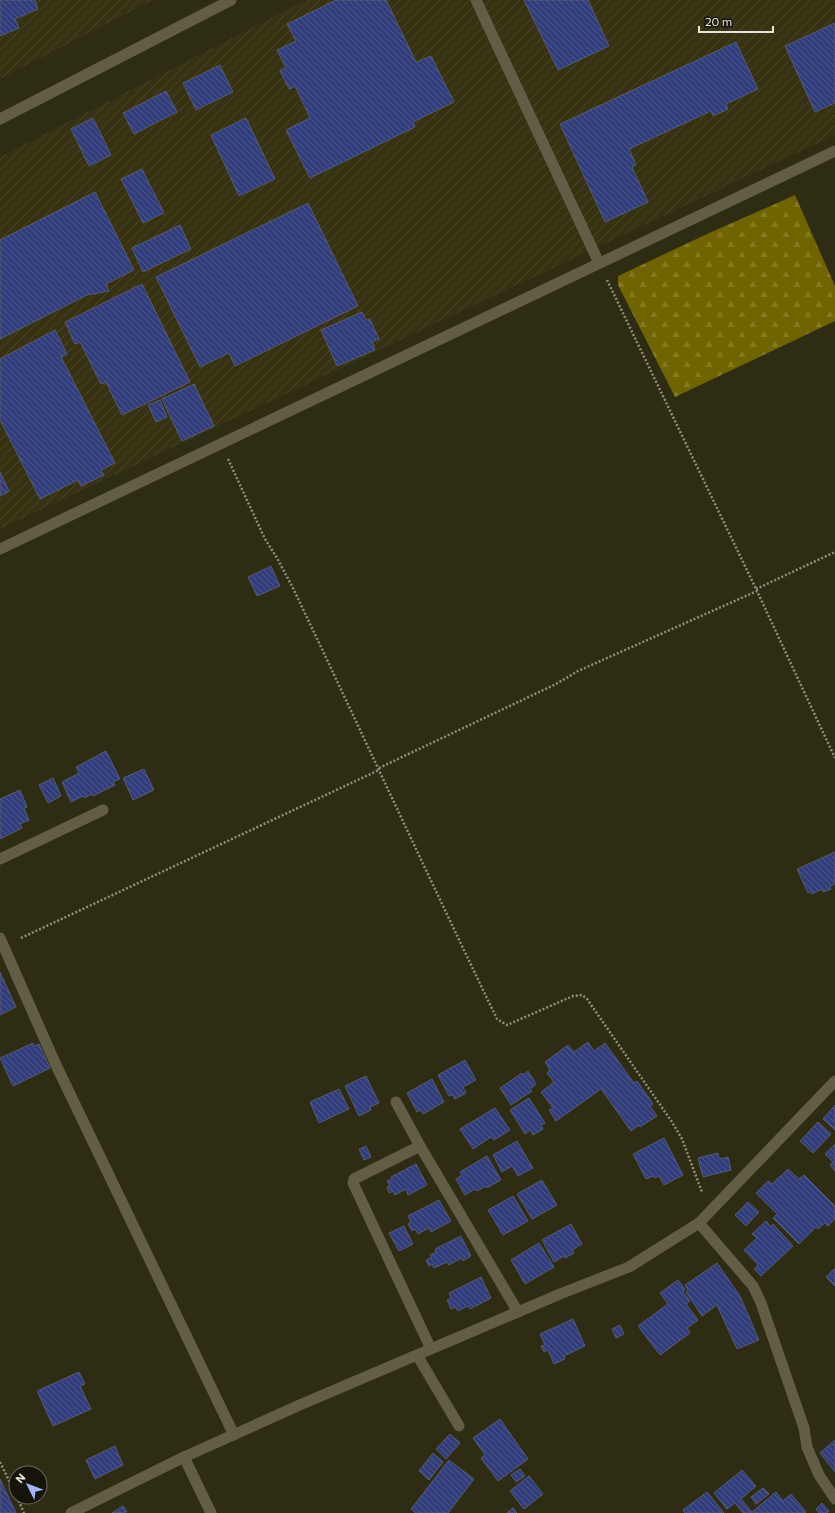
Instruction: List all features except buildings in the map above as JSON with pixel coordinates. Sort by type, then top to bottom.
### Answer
[{"type":"street","points":[[0,119],[231,0]]},
{"type":"street","points":[[476,0],[599,264]]},
{"type":"street","points":[[0,549],[835,151]]},
{"type":"street","points":[[0,858],[103,810]]},
{"type":"street","points":[[2,942],[56,1065],[234,1435]]},
{"type":"street","points":[[71,1513],[184,1457],[302,1404],[518,1312],[629,1267],[699,1223],[835,1081]]},
{"type":"street","points":[[396,1102],[420,1146],[518,1312]]},
{"type":"street","points":[[420,1146],[354,1179],[353,1184],[431,1349]]},
{"type":"street","points":[[699,1223],[753,1286],[761,1303],[804,1428],[807,1447],[819,1475],[835,1499]]},
{"type":"street","points":[[417,1355],[459,1426]]},
{"type":"street","points":[[184,1457],[210,1513]]},
{"type":"path","points":[[599,264],[835,758]]},
{"type":"path","points":[[222,444],[265,539],[293,588],[458,940],[497,1019],[507,1025],[573,996],[582,995],[588,999],[682,1139],[710,1212]]},
{"type":"path","points":[[2,942],[379,769],[556,684],[578,671],[756,590],[835,552]]},
{"type":"path","points":[[0,1462],[8,1479]]},
{"type":"shaded area","points":[[0,0],[153,0],[0,79]]},
{"type":"shaded area","points":[[306,0],[835,0],[835,135],[0,529],[0,157]]},
{"type":"green space","points":[[795,195],[835,286],[835,321],[675,397],[618,285],[618,276]]}]
